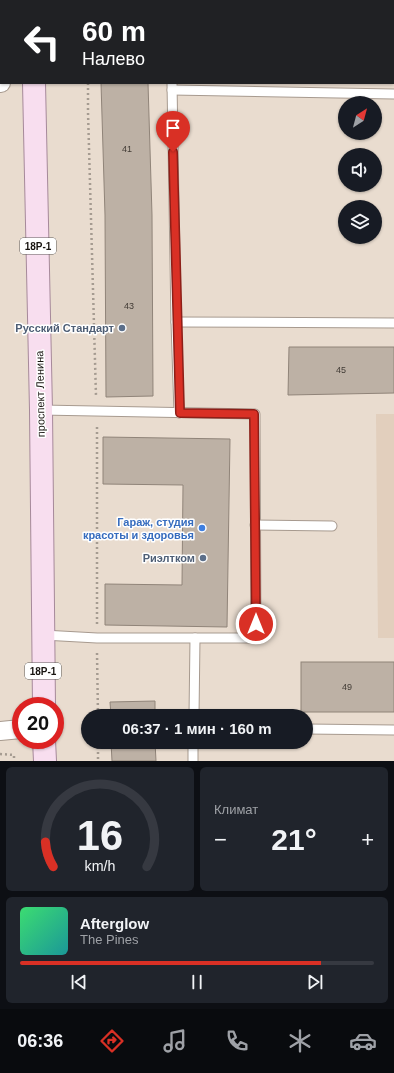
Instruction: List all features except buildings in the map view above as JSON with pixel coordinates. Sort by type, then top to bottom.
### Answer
[{"type":"main road","name":"проспект Ленина","points":[[34,84],[41,410],[44,697]]},
{"type":"main road","points":[[44,749],[44,761]]},
{"type":"street","points":[[0,731],[12,730]]},
{"type":"lane","points":[[180,413],[176,322],[172,87],[394,94]]},
{"type":"lane","points":[[176,322],[394,323]]},
{"type":"lane","points":[[41,410],[254,414],[256,638],[97,638],[43,635]]},
{"type":"lane","points":[[255,525],[332,526]]},
{"type":"lane","points":[[194,709],[195,638]]},
{"type":"lane","points":[[313,729],[394,730]]},
{"type":"lane","points":[[193,749],[193,761]]},
{"type":"path","points":[[98,749],[98,761]]},
{"type":"path","points":[[0,754],[14,755],[14,761]]},
{"type":"shaded area","points":[[376,414],[394,414],[394,638],[378,638]]},
{"type":"place","name":"Русский Стандарт","points":[[122,328]]},
{"type":"place","name":"Гараж, студия красоты и здоровья","points":[[202,528]]},
{"type":"place","name":"Риэлтком","points":[[203,558]]},
{"type":"route","points":[[173,152],[176,322],[180,413],[254,414],[256,624]]}]
